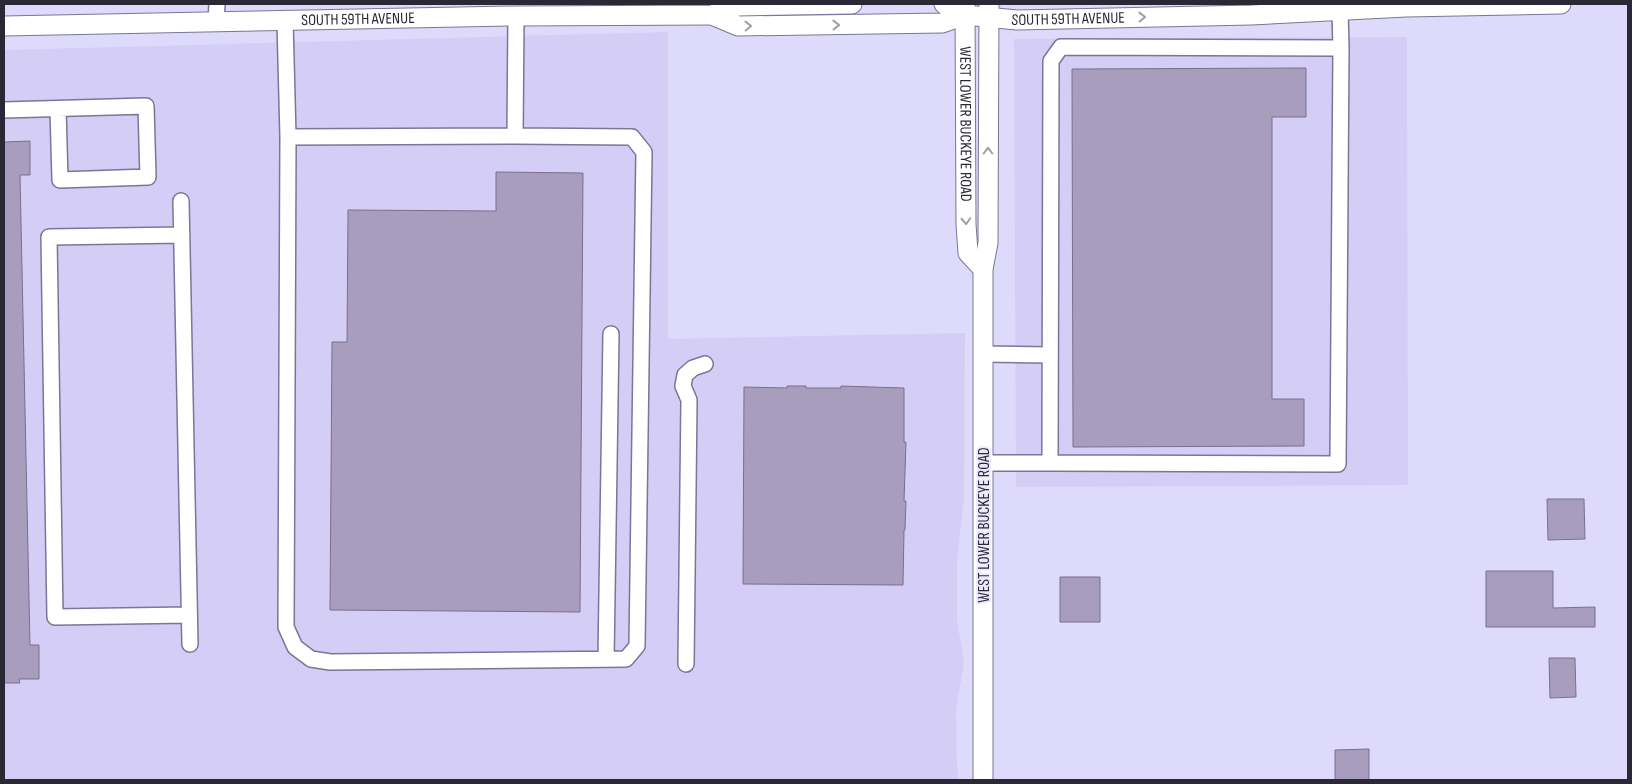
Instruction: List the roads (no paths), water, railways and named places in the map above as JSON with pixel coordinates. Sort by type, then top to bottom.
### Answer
[{"type":"main road","name":"SOUTH 59TH AVENUE","points":[[4,26],[216,13],[286,21],[516,16],[712,15],[738,6],[852,4]]},
{"type":"main road","name":"SOUTH 59TH AVENUE","points":[[944,4],[965,9],[989,10],[1017,20],[1251,15],[1406,7],[1561,4]]},
{"type":"main road","name":"SOUTH 59TH AVENUE","points":[[712,15],[738,26],[942,23],[965,9]]},
{"type":"main road","name":"WEST LOWER BUCKEYE ROAD","points":[[965,9],[966,224],[968,253],[984,269]]},
{"type":"main road","name":"WEST LOWER BUCKEYE ROAD","points":[[983,780],[984,269],[988,243],[989,10]]},
{"type":"lane","points":[[984,463],[1338,464],[1340,11]]},
{"type":"lane","points":[[515,136],[516,16]]},
{"type":"lane","points":[[286,21],[288,137],[286,627],[294,647],[311,659],[330,662],[626,659],[637,646],[644,152],[632,137],[288,137]]},
{"type":"lane","points":[[1050,463],[1051,61],[1061,47],[1340,48]]},
{"type":"lane","points":[[4,110],[146,106],[148,177],[60,180],[58,109]]},
{"type":"lane","points":[[181,201],[190,644]]},
{"type":"lane","points":[[182,235],[49,237],[55,617],[189,615]]},
{"type":"lane","points":[[606,659],[611,334]]},
{"type":"lane","points":[[984,354],[1050,355]]},
{"type":"lane","points":[[686,664],[689,400],[683,386],[685,374],[693,368],[705,364]]}]
